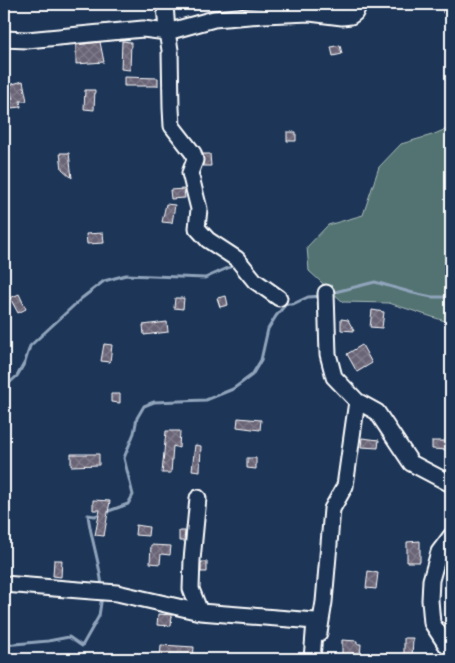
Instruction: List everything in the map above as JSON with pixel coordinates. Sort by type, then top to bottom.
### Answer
[{"type":"street","points":[[165,4],[170,50],[170,108],[172,126],[193,152],[195,160],[190,173],[199,209],[197,228],[208,240],[238,259],[256,281],[279,298]]},
{"type":"street","points":[[4,39],[27,40],[143,29],[167,32],[214,19],[310,13],[342,17],[351,16],[359,4]]},
{"type":"street","points":[[326,293],[328,354],[334,378],[357,401],[376,412],[411,463],[451,484]]},
{"type":"street","points":[[313,659],[324,602],[332,509],[345,486],[357,401]]},
{"type":"street","points":[[198,498],[191,589],[200,612]]},
{"type":"street","points":[[451,536],[445,556],[431,580],[430,600],[432,623],[451,652]]},
{"type":"street","points":[[4,584],[38,585],[117,593],[200,612],[316,621],[313,659]]},
{"type":"green space","points":[[451,127],[451,323],[389,303],[343,302],[309,271],[307,247],[328,225],[363,215],[379,167],[401,144]]},
{"type":"building","points":[[443,4],[451,4],[451,13],[443,13]]},
{"type":"building","points":[[122,41],[131,42],[130,70],[121,69]]},
{"type":"building","points":[[100,42],[104,62],[76,64],[76,45]]},
{"type":"building","points":[[340,45],[342,54],[333,56],[331,47]]},
{"type":"building","points":[[124,77],[158,78],[158,86],[124,86]]},
{"type":"building","points":[[23,81],[27,101],[20,101],[21,107],[11,108],[11,99],[13,99],[9,85]]},
{"type":"building","points":[[85,90],[95,90],[94,110],[84,109]]},
{"type":"building","points":[[287,132],[296,132],[296,141],[287,141]]},
{"type":"building","points":[[60,153],[69,153],[72,178],[62,169]]},
{"type":"building","points":[[203,154],[210,154],[211,166],[203,166]]},
{"type":"building","points":[[184,189],[185,198],[171,199],[170,190]]},
{"type":"building","points":[[166,204],[175,205],[172,223],[162,222]]},
{"type":"building","points":[[103,233],[104,243],[87,244],[86,234]]},
{"type":"building","points":[[19,294],[26,309],[18,313],[10,298]]},
{"type":"building","points":[[226,296],[228,305],[220,307],[217,298]]},
{"type":"building","points":[[175,298],[184,298],[183,309],[174,308]]},
{"type":"building","points":[[372,310],[384,312],[382,328],[370,327]]},
{"type":"building","points":[[341,319],[348,320],[354,331],[341,330]]},
{"type":"building","points":[[167,322],[168,332],[144,335],[143,325]]},
{"type":"building","points":[[104,344],[112,345],[110,362],[101,361]]},
{"type":"building","points":[[362,345],[372,363],[357,372],[347,354]]},
{"type":"building","points":[[111,394],[120,394],[120,403],[111,402]]},
{"type":"building","points":[[238,418],[261,420],[260,430],[237,427]]},
{"type":"building","points":[[166,431],[180,431],[179,448],[173,446],[171,473],[162,473]]},
{"type":"building","points":[[362,438],[379,440],[378,448],[361,447]]},
{"type":"building","points":[[432,441],[448,441],[447,450],[432,449]]},
{"type":"building","points":[[195,445],[201,446],[200,471],[192,470]]},
{"type":"building","points":[[71,454],[99,454],[99,465],[71,466]]},
{"type":"building","points":[[247,458],[256,458],[256,469],[247,468]]},
{"type":"building","points":[[93,500],[110,501],[104,536],[95,535],[100,510],[93,510]]},
{"type":"building","points":[[136,525],[149,527],[148,536],[135,535]]},
{"type":"building","points":[[179,531],[185,531],[184,541],[179,541]]},
{"type":"building","points":[[420,541],[420,562],[407,562],[407,542]]},
{"type":"building","points":[[151,545],[171,546],[170,555],[161,554],[160,564],[150,563]]},
{"type":"building","points":[[54,560],[62,560],[61,577],[53,576]]},
{"type":"building","points":[[201,562],[207,562],[207,572],[201,572]]},
{"type":"building","points":[[368,571],[378,573],[376,589],[366,588]]},
{"type":"building","points":[[158,614],[172,615],[171,626],[157,625]]},
{"type":"building","points":[[404,638],[413,638],[412,659],[404,659]]},
{"type":"building","points":[[342,640],[357,641],[357,644],[361,644],[360,659],[342,659]]},
{"type":"building","points":[[161,645],[194,647],[193,659],[160,659]]},
{"type":"waterway","points":[[4,386],[17,376],[25,362],[30,346],[82,298],[104,281],[126,275],[205,278],[237,264]]},
{"type":"waterway","points":[[254,270],[276,288]]},
{"type":"waterway","points":[[331,293],[375,282],[432,297],[451,297]]},
{"type":"waterway","points":[[102,587],[88,515],[95,516],[128,504],[133,495],[124,458],[134,433],[137,418],[144,406],[154,402],[206,400],[233,389],[252,375],[261,360],[268,329],[286,304],[293,304],[308,297],[322,296]]},
{"type":"waterway","points":[[4,645],[69,637],[82,646],[99,616],[102,596]]}]
